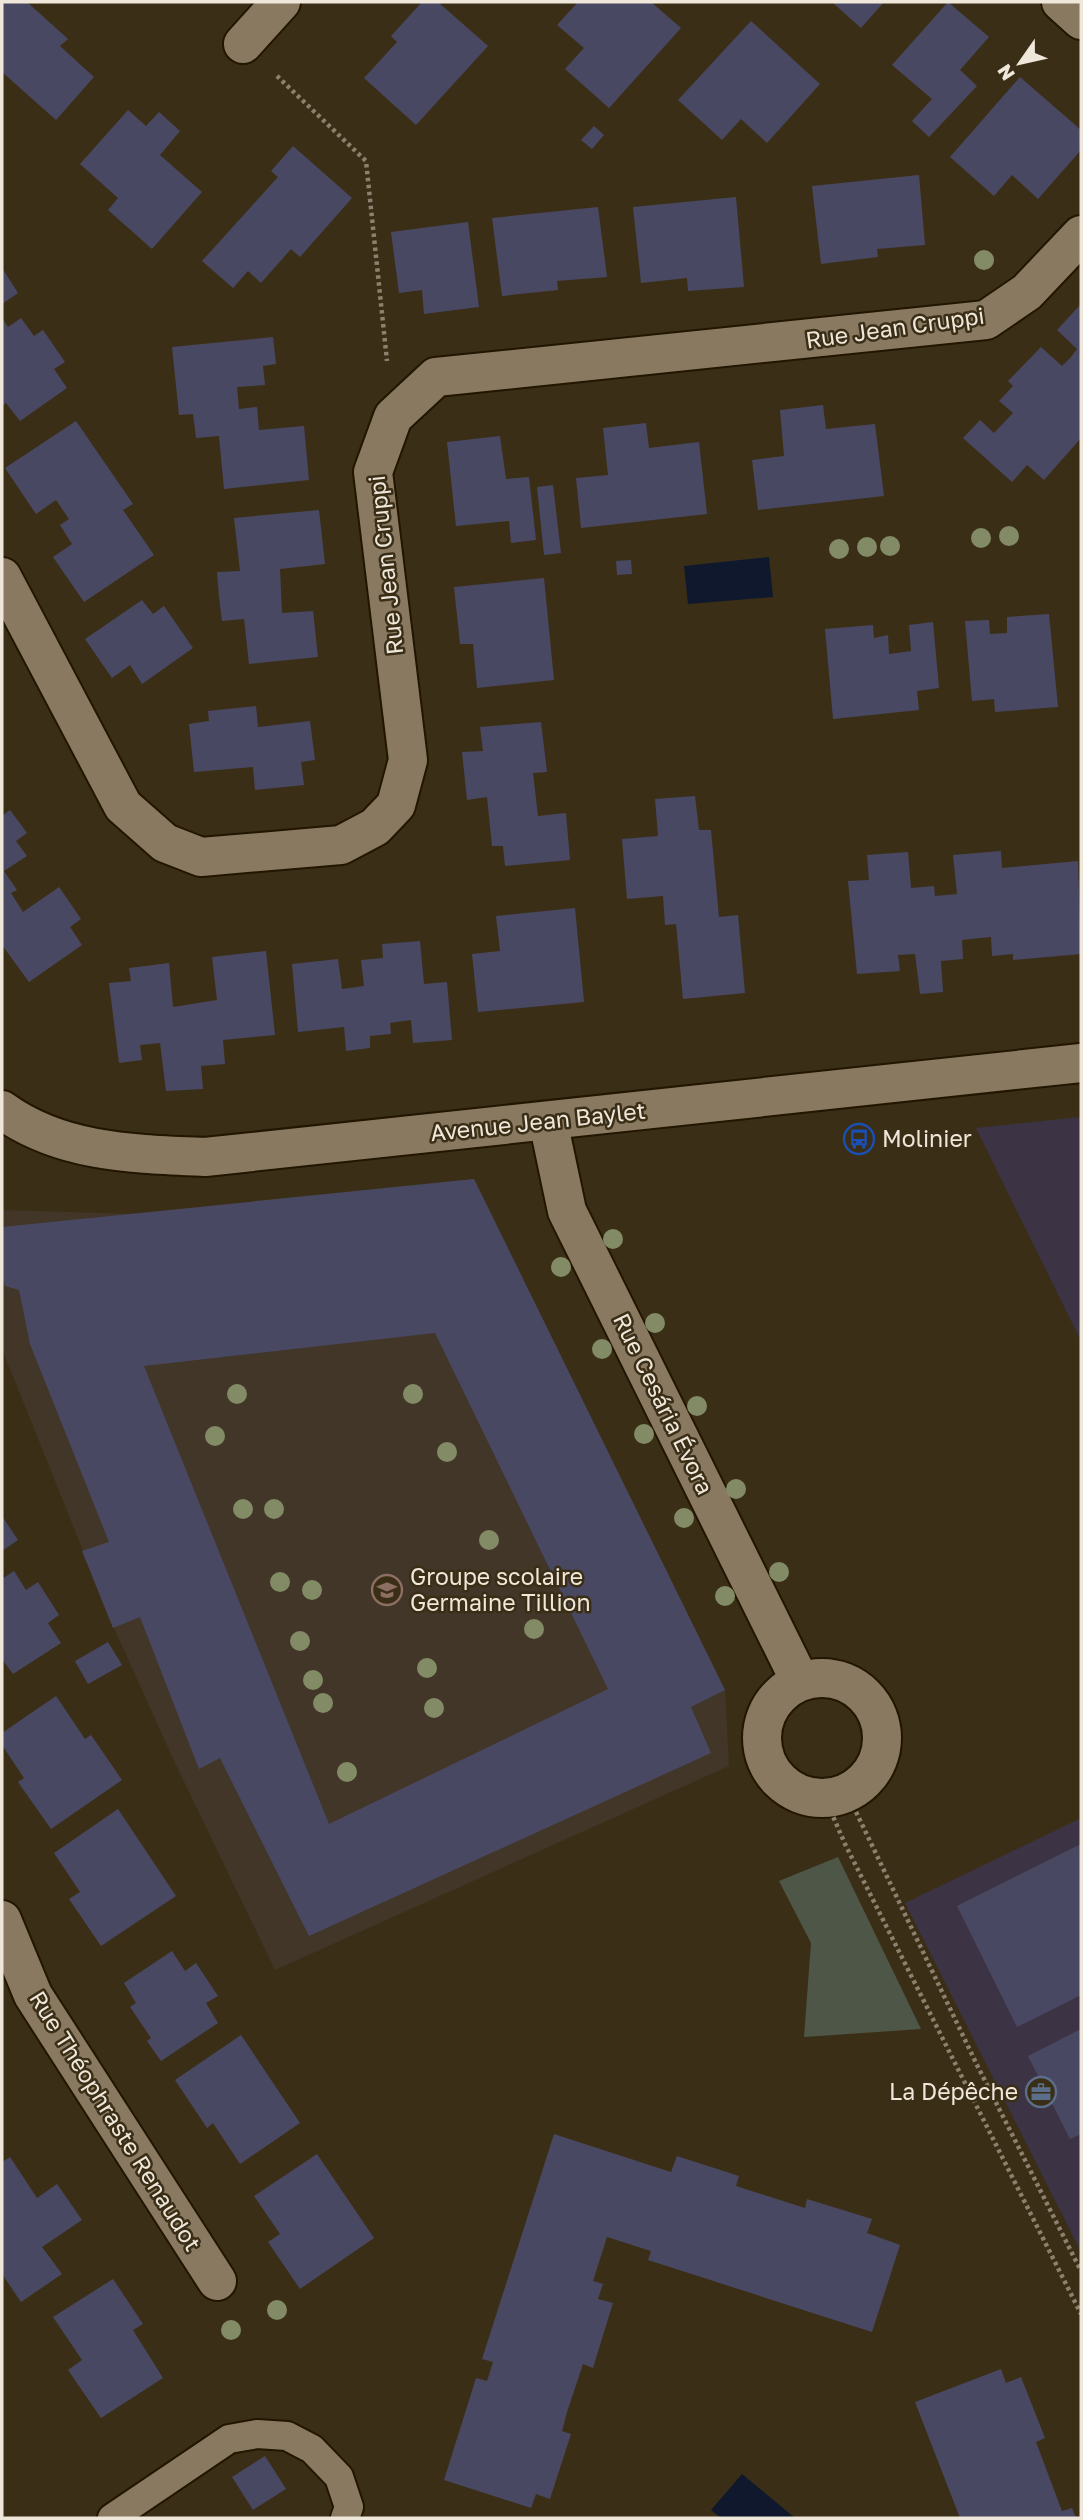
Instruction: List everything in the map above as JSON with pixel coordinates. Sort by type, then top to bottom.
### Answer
[{"type":"street","points":[[243,44],[281,2]]},
{"type":"street","points":[[1061,2],[1081,20]]},
{"type":"street","name":"Rue Jean Cruppi","points":[[2,577],[123,806],[164,843],[201,857],[341,845],[375,827],[396,805],[408,760],[373,472],[393,417],[436,377],[919,330],[986,320],[1027,292],[1081,235]]},
{"type":"street","name":"Avenue Jean Baylet","points":[[2,1110],[15,1119],[68,1143],[131,1154],[205,1157],[1081,1063]]},
{"type":"street","name":"Rue Cesária Évora","points":[[548,1121],[567,1211],[800,1681]]},
{"type":"street","points":[[831,1678],[850,1684],[865,1695],[877,1711],[882,1730],[878,1758],[863,1783],[836,1796],[808,1797],[792,1790],[767,1765],[762,1747],[762,1728],[768,1710],[779,1695],[800,1681],[831,1678]]},
{"type":"street","name":"Rue Théophraste Renaudot","points":[[2,1920],[33,1995],[217,2281]]},
{"type":"lane","points":[[112,2518],[229,2440],[257,2434],[287,2436],[313,2449],[340,2477],[349,2507],[345,2518]]},
{"type":"path","points":[[243,44],[366,161],[393,417]]},
{"type":"path","points":[[836,1796],[1081,2271]]},
{"type":"path","points":[[836,1796],[845,1844],[1081,2314]]},
{"type":"shaded area","points":[[1081,1117],[1081,1341],[976,1128]]},
{"type":"shaded area","name":"Groupe scolaire Germaine Tillion","points":[[474,1179],[725,1690],[729,1766],[275,1970],[175,1763],[114,1628],[2,1349],[2,1210],[170,1215]]},
{"type":"shaded area","name":"La Dépêche","points":[[1081,1818],[1081,2252],[905,1903]]},
{"type":"green space","points":[[838,1857],[921,2029],[804,2037],[811,1943],[779,1881]]},
{"type":"water","points":[[769,557],[773,597],[688,604],[684,566]]},
{"type":"water","points":[[742,2474],[795,2518],[721,2518],[711,2510]]},
{"type":"building","points":[[2,2],[27,2],[68,39],[60,46],[94,77],[56,120],[2,72]]},
{"type":"building","points":[[422,2],[438,2],[488,46],[416,125],[364,78],[397,42],[391,36]]},
{"type":"building","points":[[578,2],[651,2],[681,28],[609,108],[565,69],[584,48],[557,25]]},
{"type":"building","points":[[832,2],[884,2],[861,28]]},
{"type":"building","points":[[948,2],[989,37],[960,70],[977,86],[929,137],[912,121],[932,99],[892,65]]},
{"type":"building","points":[[751,21],[820,84],[767,143],[741,119],[722,140],[678,100]]},
{"type":"building","points":[[1020,77],[1081,130],[1081,150],[1038,199],[1012,175],[994,196],[950,157]]},
{"type":"building","points":[[128,110],[146,126],[159,112],[180,131],[160,155],[202,192],[152,249],[108,210],[118,198],[80,164]]},
{"type":"building","points":[[594,126],[604,135],[592,149],[581,140]]},
{"type":"building","points":[[293,146],[352,198],[300,257],[291,249],[261,283],[248,271],[233,288],[202,261],[278,177],[271,171]]},
{"type":"building","points":[[919,175],[925,245],[877,249],[878,257],[821,264],[812,186]]},
{"type":"building","points":[[736,197],[744,287],[688,291],[687,278],[641,283],[633,207]]},
{"type":"building","points":[[598,207],[607,277],[557,281],[558,290],[502,296],[492,218]]},
{"type":"building","points":[[468,222],[479,307],[424,314],[422,290],[399,293],[391,232]]},
{"type":"building","points":[[2,268],[18,293],[2,304]]},
{"type":"building","points":[[1081,304],[1081,438],[1044,480],[1027,465],[1012,482],[963,438],[980,420],[994,433],[1013,413],[999,401],[1013,386],[1008,381],[1041,347],[1062,366],[1071,357],[1077,349],[1057,330]]},
{"type":"building","points":[[2,318],[8,327],[21,318],[34,336],[43,330],[65,362],[54,369],[67,388],[20,421],[6,403],[2,406]]},
{"type":"building","points":[[273,337],[276,364],[263,366],[265,385],[237,387],[239,409],[257,407],[259,430],[304,426],[309,480],[224,489],[219,436],[196,438],[193,414],[179,415],[172,347]]},
{"type":"building","points":[[823,405],[826,429],[875,424],[884,496],[758,510],[752,460],[784,456],[780,410]]},
{"type":"building","points":[[76,421],[133,504],[123,510],[154,555],[84,602],[53,557],[72,544],[60,525],[69,519],[56,500],[36,514],[5,468]]},
{"type":"building","points":[[646,423],[649,448],[699,442],[707,514],[581,528],[576,478],[608,475],[603,428]]},
{"type":"building","points":[[500,436],[506,479],[529,477],[536,540],[511,543],[509,521],[456,526],[447,442]]},
{"type":"building","points":[[553,485],[561,553],[544,555],[537,487]]},
{"type":"building","points":[[319,510],[325,564],[280,569],[282,613],[313,611],[318,657],[249,664],[244,619],[222,621],[219,597],[217,572],[240,571],[234,518]]},
{"type":"building","points":[[631,560],[632,574],[617,575],[616,561]]},
{"type":"building","points":[[544,578],[554,680],[477,688],[473,644],[460,644],[454,587]]},
{"type":"building","points":[[142,600],[153,614],[164,606],[193,648],[142,684],[130,665],[112,678],[85,639]]},
{"type":"building","points":[[1049,614],[1058,707],[995,712],[994,699],[972,701],[965,621],[989,620],[990,634],[1007,633],[1007,617]]},
{"type":"building","points":[[933,622],[939,688],[917,691],[919,710],[833,719],[825,629],[873,625],[874,638],[888,635],[889,654],[911,651],[909,625]]},
{"type":"building","points":[[256,706],[258,727],[310,721],[315,760],[301,762],[304,785],[255,790],[253,767],[194,772],[189,724],[209,721],[208,711]]},
{"type":"building","points":[[541,722],[547,772],[533,773],[538,816],[566,813],[570,860],[505,866],[503,846],[492,846],[487,797],[467,800],[462,752],[483,751],[480,727]]},
{"type":"building","points":[[695,796],[699,830],[711,830],[719,917],[738,915],[745,993],[683,999],[676,924],[665,925],[663,896],[627,899],[622,839],[658,836],[655,799]]},
{"type":"building","points":[[10,810],[27,833],[16,841],[27,856],[4,871],[17,890],[11,893],[23,912],[59,887],[81,919],[70,927],[82,945],[29,982],[2,945],[2,816]]},
{"type":"building","points":[[1001,851],[1002,868],[1078,861],[1081,954],[1013,960],[1013,954],[992,956],[991,937],[962,940],[963,959],[941,961],[943,992],[920,994],[915,954],[898,955],[900,971],[857,974],[848,881],[869,880],[867,855],[908,852],[911,888],[934,886],[935,896],[957,894],[953,855]]},
{"type":"building","points":[[575,908],[584,1002],[478,1012],[472,954],[500,951],[496,916]]},
{"type":"building","points":[[420,941],[424,984],[447,982],[452,1040],[413,1043],[411,1020],[390,1023],[391,1034],[370,1036],[370,1048],[346,1051],[344,1027],[298,1032],[292,964],[338,959],[342,989],[364,986],[361,960],[383,958],[382,944]]},
{"type":"building","points":[[266,951],[275,1035],[223,1040],[225,1064],[201,1066],[203,1089],[166,1091],[160,1043],[140,1045],[142,1060],[119,1063],[109,983],[131,981],[129,968],[169,963],[173,1007],[217,1000],[212,957]]},
{"type":"building","points":[[474,1179],[725,1690],[691,1707],[711,1753],[309,1936],[220,1758],[199,1769],[140,1617],[113,1628],[82,1551],[109,1542],[30,1344],[19,1290],[5,1286],[2,1277],[2,1227]],"holes":[[[435,1333],[608,1689],[329,1824],[144,1366]]]},
{"type":"building","points":[[2,1516],[18,1540],[2,1551]]},
{"type":"building","points":[[14,1571],[26,1590],[38,1582],[59,1615],[48,1623],[61,1643],[13,1674],[2,1659],[2,1579]]},
{"type":"building","points":[[108,1642],[122,1665],[88,1684],[75,1661]]},
{"type":"building","points":[[56,1696],[85,1739],[91,1735],[122,1780],[51,1829],[18,1782],[24,1778],[2,1745],[2,1733]]},
{"type":"building","points":[[118,1809],[176,1896],[101,1946],[69,1899],[80,1892],[54,1853]]},
{"type":"building","points":[[1081,1844],[1081,1995],[1017,2027],[957,1906]]},
{"type":"building","points":[[172,1951],[185,1971],[196,1963],[218,1996],[206,2003],[218,2023],[161,2061],[147,2041],[151,2038],[130,2007],[136,2003],[124,1983]]},
{"type":"building","points":[[1081,2029],[1081,2134],[1070,2139],[1028,2056]]},
{"type":"building","points":[[241,2035],[300,2123],[240,2164],[213,2123],[207,2128],[175,2080]]},
{"type":"building","points":[[554,2134],[671,2172],[677,2156],[739,2176],[736,2186],[805,2208],[807,2199],[872,2219],[867,2233],[900,2245],[872,2332],[648,2260],[651,2251],[607,2237],[593,2281],[603,2284],[598,2299],[613,2303],[593,2368],[583,2364],[567,2412],[562,2431],[571,2434],[550,2499],[536,2494],[531,2508],[444,2480],[476,2378],[487,2381],[493,2362],[482,2359]]},
{"type":"building","points":[[317,2154],[374,2238],[300,2289],[268,2242],[280,2234],[254,2196]]},
{"type":"building","points":[[10,2157],[37,2198],[57,2184],[82,2220],[42,2247],[62,2274],[21,2302],[2,2274],[2,2162]]},
{"type":"building","points":[[113,2279],[143,2324],[133,2330],[163,2378],[101,2418],[68,2370],[82,2360],[53,2317]]},
{"type":"building","points":[[1001,2369],[1006,2383],[1021,2377],[1045,2438],[1036,2442],[1062,2511],[1072,2508],[1076,2518],[960,2518],[915,2402]]},
{"type":"building","points":[[265,2456],[286,2489],[253,2510],[232,2477]]},
{"type":"place","name":"Molinier","points":[[859,1139]]},
{"type":"place","name":"Groupe scolaire Germaine Tillion","points":[[387,1590]]},
{"type":"place","name":"La Dépêche","points":[[1041,2092]]}]
